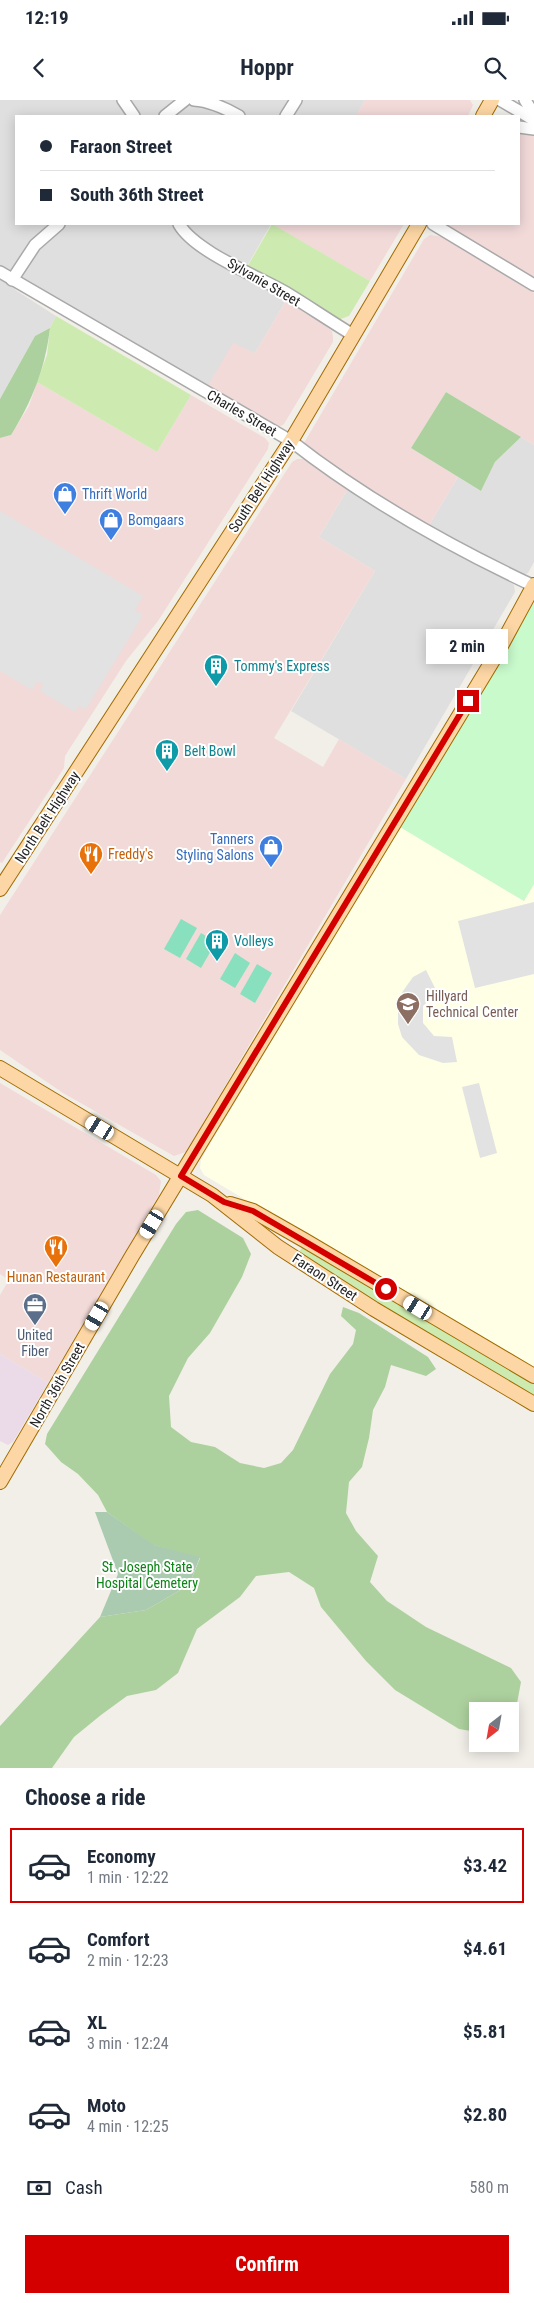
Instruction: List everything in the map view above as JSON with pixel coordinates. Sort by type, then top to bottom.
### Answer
[{"type":"main road","points":[[483,115],[492,100]]},
{"type":"main road","name":"South Belt Highway","points":[[95,744],[291,441],[418,225]]},
{"type":"main road","name":"North 36th Street","points":[[0,1482],[181,1176],[496,655],[534,586]]},
{"type":"main road","name":"North Belt Highway","points":[[0,889],[95,744]]},
{"type":"main road","name":"Faraon Street","points":[[0,1068],[224,1202],[286,1252],[374,1309],[534,1404]]},
{"type":"main road","name":"Faraon Street","points":[[224,1202],[253,1211],[534,1376]]},
{"type":"street","points":[[123,100],[133,115]]},
{"type":"street","points":[[167,115],[185,100]]},
{"type":"street","points":[[194,100],[212,104],[237,115]]},
{"type":"street","points":[[287,115],[296,100]]},
{"type":"street","points":[[500,100],[534,120]]},
{"type":"street","points":[[525,100],[534,115]]},
{"type":"street","points":[[520,127],[534,130]]},
{"type":"street","points":[[12,280],[34,245],[59,225]]},
{"type":"street","name":"Sylvanie Street","points":[[180,225],[206,249],[285,292],[353,335]]},
{"type":"street","points":[[434,225],[534,285]]},
{"type":"street","name":"Charles Street","points":[[0,272],[291,441],[316,461],[410,521],[494,567],[534,586]]},
{"type":"shaded area","points":[[0,100],[365,100],[357,115],[15,115],[15,225],[270,225],[242,275],[287,299],[255,353],[206,389],[21,278],[23,271],[8,283],[56,316],[50,328],[35,336],[0,399]]},
{"type":"shaded area","points":[[365,100],[470,100],[473,105],[468,115],[357,115]]},
{"type":"shaded area","points":[[520,130],[534,136],[534,282],[442,225],[520,225]]},
{"type":"shaded area","points":[[273,225],[403,225],[370,281]]},
{"type":"shaded area","points":[[430,235],[442,237],[534,293],[534,445],[446,392],[411,448],[458,477],[428,527],[350,479],[305,446],[304,443],[424,239]]},
{"type":"shaded area","points":[[287,299],[332,331],[333,342],[284,424],[279,427],[206,389],[233,343],[255,353]]},
{"type":"shaded area","points":[[37,382],[157,452],[191,395],[265,438],[269,443],[268,449],[158,621],[126,661],[65,756],[64,768],[2,863],[0,862],[0,438],[11,435],[29,406]]},
{"type":"shaded area","points":[[521,437],[534,445],[534,562],[528,573],[522,576],[428,527],[458,477],[481,491],[495,462]]},
{"type":"shaded area","points":[[297,459],[303,459],[312,463],[349,487],[319,537],[375,571],[274,738],[323,767],[339,739],[406,779],[186,1152],[174,1156],[63,1093],[0,1050],[0,915],[292,462]]},
{"type":"shaded area","points":[[349,487],[434,540],[514,585],[515,592],[406,779],[291,711],[375,571],[319,537]]},
{"type":"shaded area","points":[[0,511],[143,596],[135,610],[143,615],[86,709],[79,706],[75,712],[40,691],[43,686],[42,683],[37,682],[32,690],[0,671]]},
{"type":"shaded area","name":"Hillyard Technical Center","points":[[400,827],[524,901],[534,884],[534,1371],[204,1175],[200,1168],[201,1160],[207,1149]]},
{"type":"shaded area","points":[[534,902],[534,974],[475,988],[458,921]]},
{"type":"shaded area","points":[[426,970],[437,992],[423,1006],[423,1023],[434,1036],[452,1037],[457,1062],[443,1063],[419,1055],[402,1037],[398,1024],[398,1001],[413,977]]},
{"type":"shaded area","points":[[0,1083],[156,1175],[161,1181],[159,1195],[48,1383],[0,1354],[0,1295],[9,1280],[0,1274]]},
{"type":"shaded area","points":[[479,1083],[497,1153],[480,1158],[462,1087]]},
{"type":"shaded area","points":[[0,1354],[48,1383],[13,1442],[8,1445],[0,1441]]},
{"type":"green space","points":[[271,225],[274,225],[370,281],[349,316],[338,320],[247,267]]},
{"type":"green space","points":[[56,316],[191,395],[157,452],[37,382],[47,355],[50,328]]},
{"type":"green space","points":[[50,328],[45,357],[31,397],[11,435],[0,438],[0,399],[35,336]]},
{"type":"green space","points":[[446,392],[521,437],[495,462],[481,491],[411,448]]},
{"type":"green space","points":[[534,602],[534,884],[524,901],[400,827]]},
{"type":"green space","points":[[181,919],[197,928],[180,958],[164,949]]},
{"type":"green space","points":[[201,933],[216,942],[201,968],[186,959]]},
{"type":"green space","points":[[235,953],[250,963],[235,988],[220,979]]},
{"type":"green space","points":[[257,964],[272,973],[255,1003],[240,994]]},
{"type":"green space","points":[[198,1210],[243,1238],[251,1254],[242,1277],[210,1333],[188,1358],[169,1396],[171,1427],[191,1442],[215,1447],[240,1463],[264,1468],[281,1463],[293,1450],[330,1374],[353,1344],[356,1330],[341,1316],[343,1307],[359,1313],[428,1357],[436,1369],[426,1376],[391,1365],[385,1387],[373,1410],[362,1467],[349,1482],[346,1513],[356,1531],[378,1556],[370,1582],[387,1601],[426,1627],[511,1668],[521,1682],[517,1702],[469,1702],[469,1731],[459,1729],[395,1690],[366,1661],[321,1607],[314,1588],[289,1572],[256,1576],[240,1597],[197,1629],[178,1673],[156,1690],[127,1696],[101,1715],[74,1737],[52,1768],[0,1768],[0,1726],[100,1617],[146,1610],[189,1585],[200,1558],[153,1545],[107,1512],[98,1495],[78,1474],[61,1462],[45,1444],[47,1434],[176,1224],[186,1212]]},
{"type":"green space","points":[[303,1246],[534,1382],[534,1397],[431,1337],[298,1254]]},
{"type":"green space","name":"St. Joseph State Hospital Cemetery","points":[[95,1512],[107,1512],[154,1545],[200,1557],[189,1585],[146,1610],[100,1617],[118,1574]]},
{"type":"place","name":"Thrift World","points":[[65,515]]},
{"type":"place","name":"Bomgaars","points":[[111,541]]},
{"type":"place","name":"Tommy's Express","points":[[216,687]]},
{"type":"place","name":"Belt Bowl","points":[[167,772]]},
{"type":"place","name":"Tanners Styling Salons","points":[[271,868]]},
{"type":"place","name":"Freddy's","points":[[91,875]]},
{"type":"place","name":"Volleys","points":[[217,962]]},
{"type":"place","name":"Hillyard Technical Center","points":[[408,1025]]},
{"type":"place","name":"Hunan Restaurant","points":[[56,1268]]},
{"type":"place","name":"United Fiber","points":[[35,1326]]},
{"type":"route","points":[[386,1289],[253,1211],[224,1202],[181,1176],[306,966],[468,701]]}]
